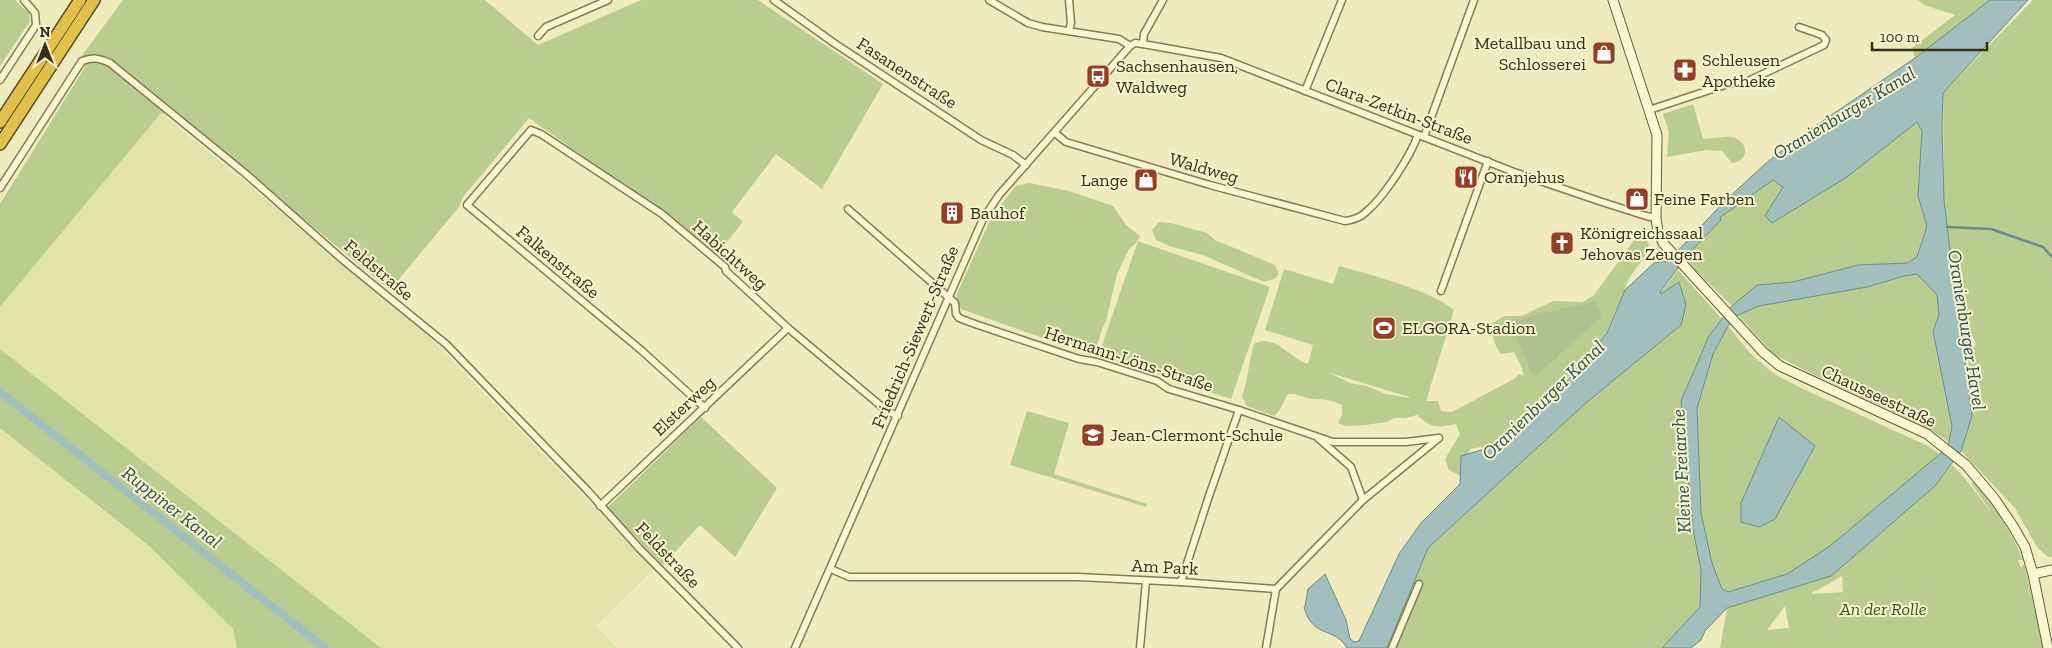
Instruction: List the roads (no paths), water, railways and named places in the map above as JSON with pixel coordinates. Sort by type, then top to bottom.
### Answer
[{"type":"highway","points":[[0,122],[80,0]]},
{"type":"highway","points":[[0,144],[94,0]]},
{"type":"main road","name":"Chausseestraße","points":[[1614,0],[1657,135],[1656,218],[1658,232],[1663,243],[1763,352],[1780,366],[1927,434],[1959,458],[1994,498],[2014,526],[2025,547],[2033,574],[2048,648]]},
{"type":"main road","points":[[2033,574],[2052,570]]},
{"type":"street","points":[[0,80],[36,25],[34,13],[24,0]]},
{"type":"street","points":[[538,36],[546,27],[608,0]]},
{"type":"street","name":"Fasanenstraße","points":[[774,0],[834,43],[981,140],[1013,154],[1026,165]]},
{"type":"street","points":[[989,0],[1028,23],[1119,39],[1130,46]]},
{"type":"street","points":[[1069,0],[1070,31]]},
{"type":"street","points":[[1143,44],[1144,34],[1163,0]]},
{"type":"street","points":[[1305,91],[1342,0]]},
{"type":"street","points":[[1421,136],[1474,0]]},
{"type":"street","points":[[1649,110],[1728,84],[1746,82],[1824,45],[1826,40],[1822,35],[1799,28]]},
{"type":"street","name":"Clara-Zetkin-Straße","points":[[1130,46],[1135,43],[1143,44],[1221,58],[1488,161],[1590,198],[1656,218]]},
{"type":"street","name":"Friedrich-Siewert-Straße","points":[[795,648],[983,219],[999,196],[1130,46]]},
{"type":"street","name":"Feldstraße","points":[[0,188],[82,61],[92,57],[110,63],[246,174],[343,260],[446,344],[738,648]]},
{"type":"street","name":"Habichtweg","points":[[531,130],[541,134],[662,214],[725,267],[726,271],[788,328],[888,411],[898,416]]},
{"type":"street","name":"Falkenstraße","points":[[531,130],[467,206],[641,350],[705,408]]},
{"type":"street","name":"Waldweg","points":[[1054,133],[1066,142],[1210,186],[1339,221],[1356,219],[1366,212],[1381,195],[1421,136]]},
{"type":"street","points":[[1441,291],[1488,161]]},
{"type":"street","points":[[848,209],[926,279],[949,297]]},
{"type":"street","name":"Hermann-Löns-Straße","points":[[949,297],[955,303],[956,314],[959,318],[1078,359],[1097,362],[1148,379],[1176,391],[1315,436],[1343,444],[1406,442],[1439,438],[1363,500],[1351,467],[1315,436]]},
{"type":"street","name":"Elsterweg","points":[[600,506],[788,328]]},
{"type":"street","points":[[1181,582],[1208,496],[1239,410]]},
{"type":"street","points":[[1266,648],[1276,589],[1363,500]]},
{"type":"street","name":"Am Park","points":[[830,569],[849,577],[1078,578],[1146,580],[1276,589]]},
{"type":"street","points":[[1140,648],[1146,580]]},
{"type":"street","points":[[1392,648],[1419,584]]},
{"type":"water","points":[[1990,0],[2028,0],[1943,93],[1944,200],[1956,300],[1970,338],[1965,361],[1972,416],[1961,451],[1935,486],[1831,576],[1727,608],[1705,631],[1701,640],[1691,648],[1662,648],[1700,607],[1701,570],[1693,529],[1681,401],[1709,336],[1732,306],[1757,285],[1793,282],[1858,265],[1907,263],[1917,257],[1927,226],[1918,196],[1922,131],[1917,122],[1847,177],[1772,223],[1765,216],[1783,187],[1773,180],[1722,216],[1721,220],[1690,252],[1660,292],[1661,294],[1679,282],[1686,305],[1681,325],[1587,402],[1428,548],[1387,648],[1347,648],[1342,641],[1312,624],[1304,607],[1308,589],[1325,574],[1346,620],[1350,639],[1354,642],[1359,641],[1399,554],[1421,523],[1460,484],[1461,456],[1505,443],[1552,399],[1607,333],[1625,290],[1654,263],[1668,261],[1726,200],[1795,140],[1915,58]],"holes":[[[1917,274],[1937,295],[1939,315],[1933,331],[1952,426],[1949,442],[1940,454],[1830,546],[1787,574],[1728,592],[1722,589],[1712,563],[1701,513],[1697,408],[1713,354],[1728,326],[1738,315],[1759,306],[1867,287]]]},
{"type":"water","points":[[1779,417],[1815,446],[1775,519],[1759,527],[1741,522],[1741,503]]},
{"type":"waterway","points":[[1947,227],[1991,229],[2043,247],[2052,257]]},
{"type":"waterway","name":"Ruppiner Kanal","points":[[0,392],[325,648]]},
{"type":"place","name":"Metallbau und Schlosserei","points":[[1604,53]]},
{"type":"place","name":"Schleusen Apotheke","points":[[1685,70]]},
{"type":"place","name":"Sachsenhausen, Waldweg","points":[[1098,76]]},
{"type":"place","name":"Oranjehus","points":[[1466,177]]},
{"type":"place","name":"Lange","points":[[1146,180]]},
{"type":"place","name":"Feine Farben","points":[[1637,199]]},
{"type":"place","name":"Bauhof","points":[[952,213]]},
{"type":"place","name":"Königreichssaal Jehovas Zeugen","points":[[1562,243]]},
{"type":"place","name":"ELGORA-Stadion","points":[[1384,328]]},
{"type":"place","name":"Jean-Clermont-Schule","points":[[1093,435]]},
{"type":"water label","name":"Oranienburger Kanal","points":[[1844,113]]},
{"type":"water label","name":"Oranienburger Havel","points":[[1967,330]]},
{"type":"water label","name":"Oranienburger Kanal","points":[[1543,400]]},
{"type":"water label","name":"Kleine Freiarche","points":[[1681,471]]},
{"type":"park label","name":"An der Rolle","points":[[1883,609]]}]
